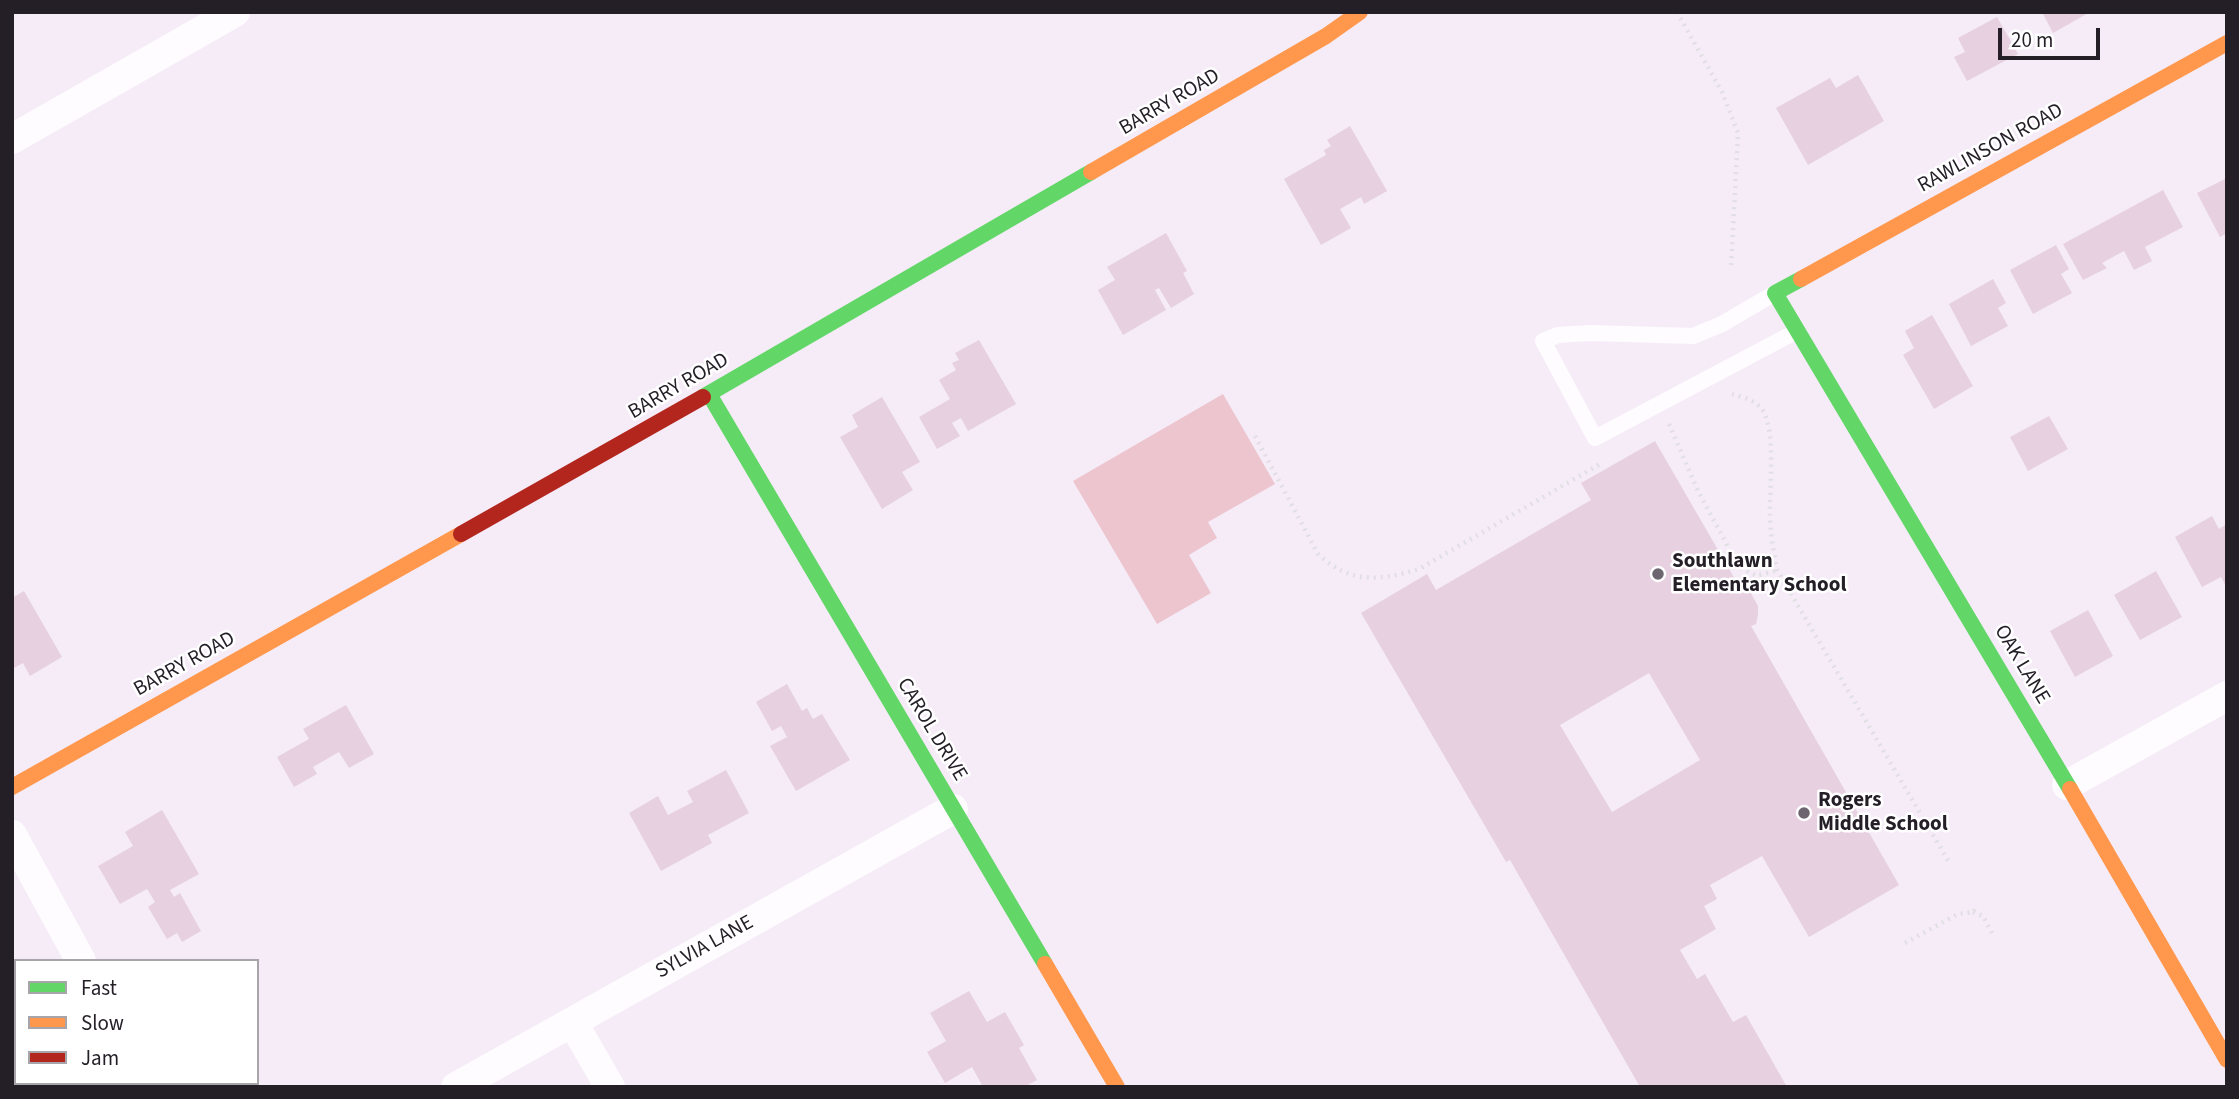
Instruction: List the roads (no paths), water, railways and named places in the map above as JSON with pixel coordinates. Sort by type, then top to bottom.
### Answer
[{"type":"street","points":[[12,139],[235,12]]},
{"type":"street","name":"BARRY ROAD","points":[[12,787],[709,394],[1326,36],[1360,12]]},
{"type":"street","name":"RAWLINSON ROAD","points":[[1775,293],[2227,43]]},
{"type":"street","name":"OAK LANE","points":[[1775,293],[2227,1060]]},
{"type":"street","name":"CAROL DRIVE","points":[[709,394],[1117,1087]]},
{"type":"street","points":[[2067,785],[2227,696]]},
{"type":"street","name":"SYLVIA LANE","points":[[456,1087],[953,809]]},
{"type":"street","points":[[12,835],[80,959]]},
{"type":"street","points":[[573,1023],[610,1087]]},
{"type":"lane","points":[[1775,293],[1722,324],[1693,336],[1591,333],[1558,335],[1543,341],[1595,438],[1797,331]]},
{"type":"place","name":"Southlawn Elementary School","points":[[1658,574]]},
{"type":"place","name":"Rogers Middle School","points":[[1804,813]]}]
